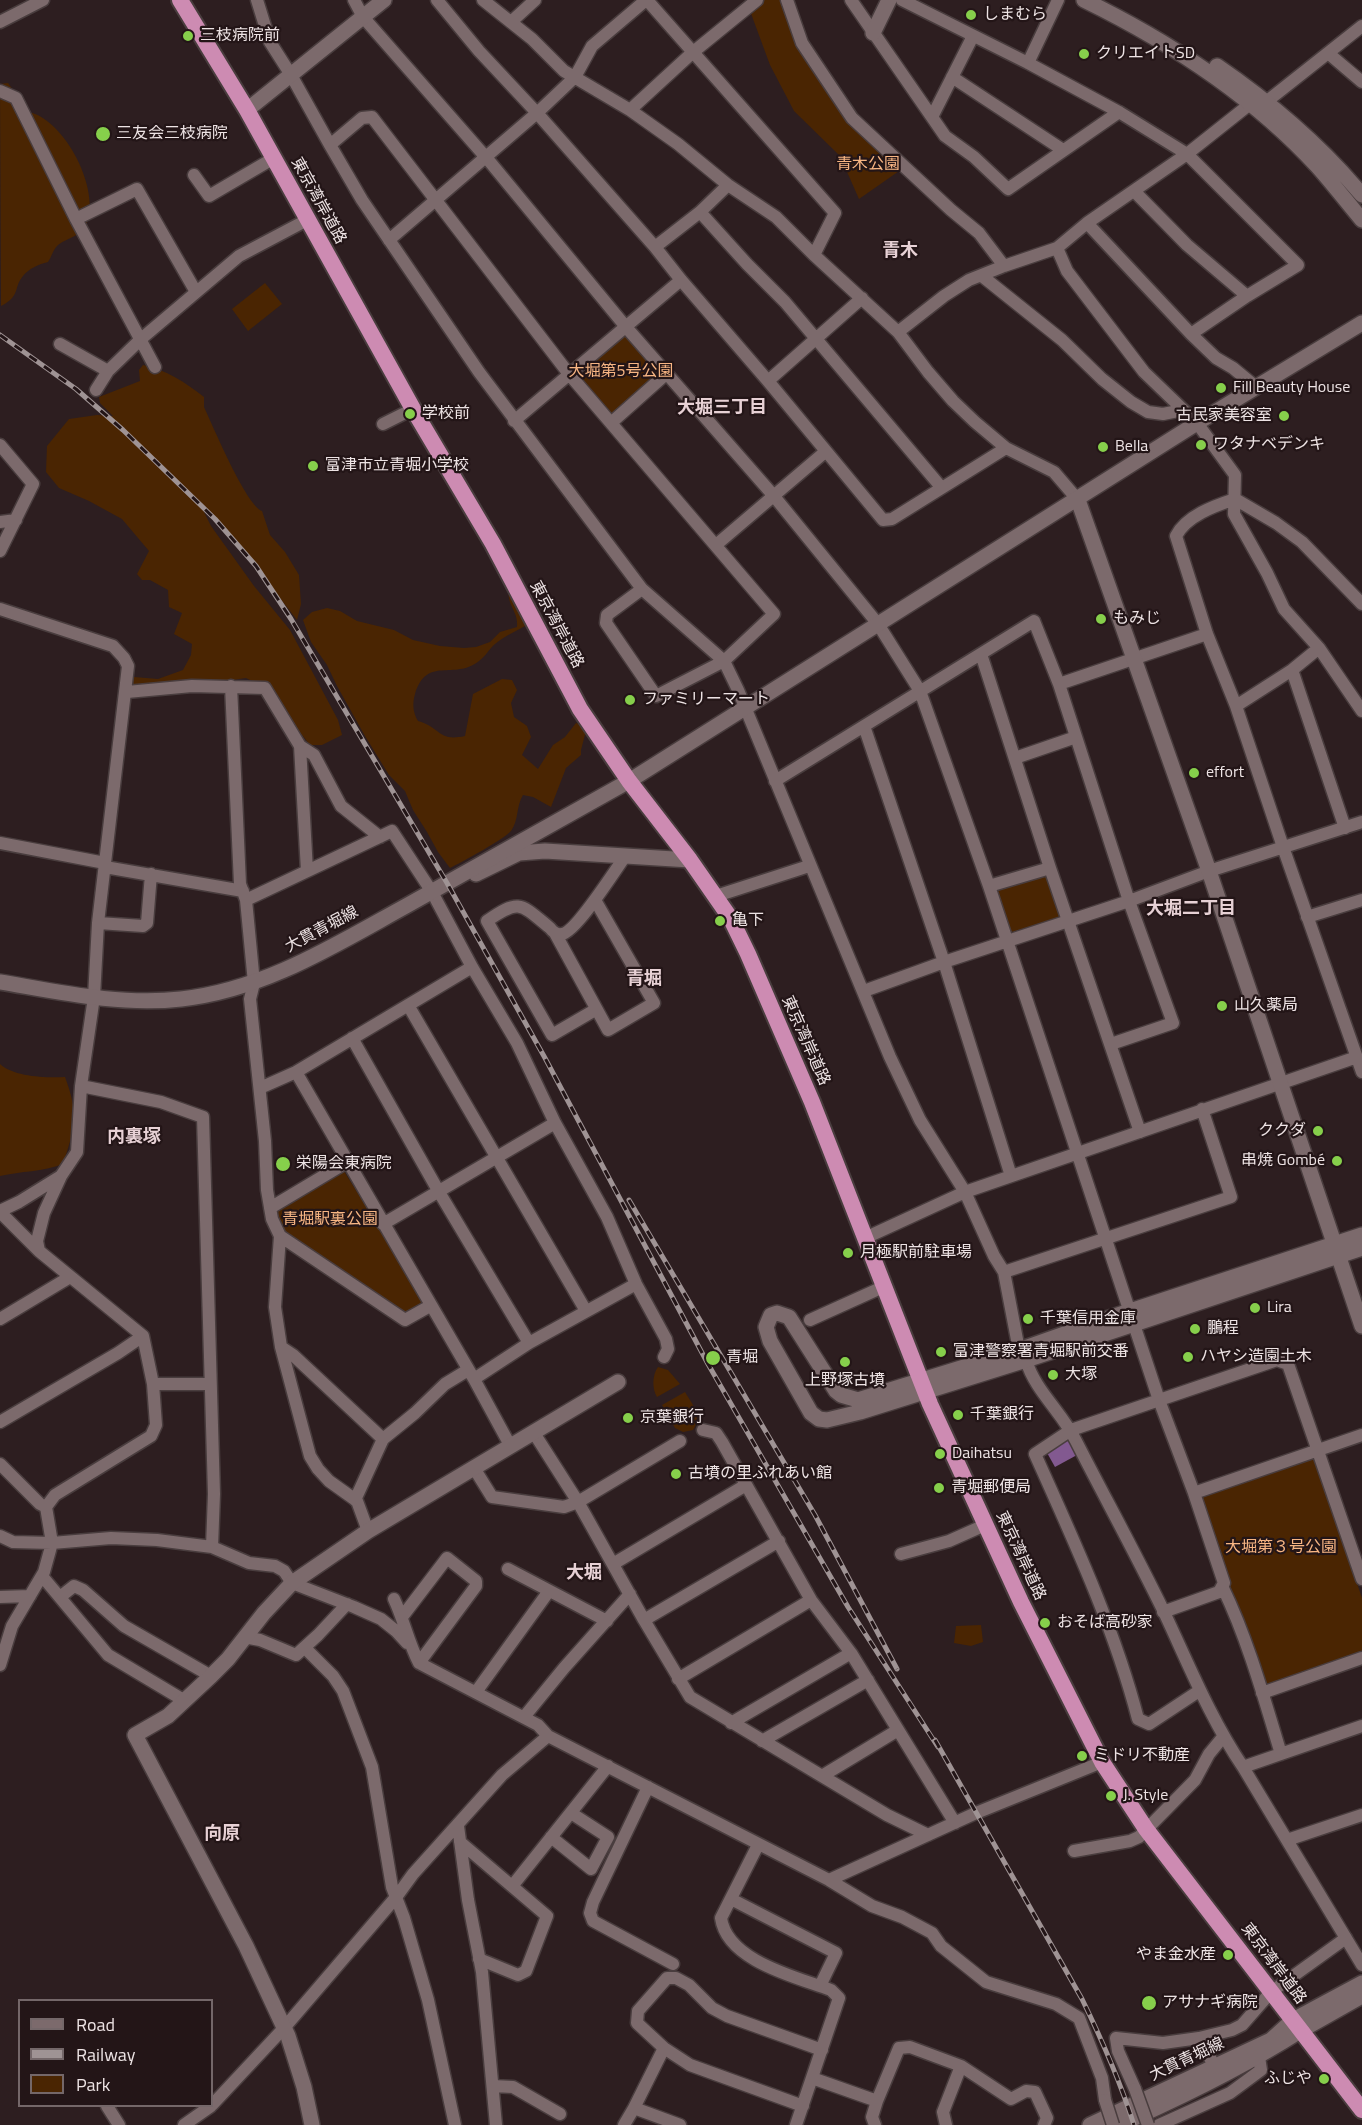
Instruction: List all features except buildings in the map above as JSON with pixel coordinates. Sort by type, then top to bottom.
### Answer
[{"type":"highway","name":"東京湾岸道路","points":[[180,0],[247,110],[413,409],[493,544],[580,709],[629,781],[690,860],[731,919],[812,1102],[922,1385],[985,1525],[1102,1762],[1146,1829],[1362,2110]]},
{"type":"street","points":[[0,22],[43,0]]},
{"type":"street","points":[[258,0],[270,42],[362,200],[514,421],[642,589],[724,661],[890,1056],[920,1119],[965,1192],[994,1256],[1004,1272],[1022,1355],[1030,1374],[1071,1430],[1223,1737],[1244,1767],[1362,1965]]},
{"type":"street","points":[[354,0],[363,17],[485,157],[666,374],[773,495],[878,624],[920,691],[989,886],[1131,1317],[1194,1493],[1224,1583],[1223,1588],[1262,1693],[1281,1754]]},
{"type":"street","points":[[247,110],[384,0]]},
{"type":"street","points":[[437,0],[479,51],[537,112],[655,247],[883,520],[892,519],[1006,448]]},
{"type":"street","points":[[483,0],[532,39],[564,71],[630,110],[678,144],[728,185],[776,217],[898,332],[953,401],[975,422],[1006,448],[1054,472],[1078,500],[1209,872],[1362,1326]]},
{"type":"street","points":[[511,22],[535,0]]},
{"type":"street","points":[[390,240],[575,77],[592,46],[647,0],[835,213],[814,255]]},
{"type":"street","points":[[630,110],[744,4],[757,0]]},
{"type":"street","points":[[787,0],[802,43],[852,118],[979,233],[1004,266]]},
{"type":"street","points":[[851,0],[945,136],[974,157],[1008,189],[1119,112]]},
{"type":"street","points":[[873,33],[889,0]]},
{"type":"street","points":[[902,0],[1028,63],[1119,112],[1187,154],[1298,265],[1191,334]]},
{"type":"street","points":[[1028,63],[1058,0]]},
{"type":"street","points":[[1084,0],[1156,37],[1212,74],[1250,104],[1317,166],[1362,220]]},
{"type":"street","points":[[1107,0],[1201,54],[1266,102],[1323,152],[1362,195]]},
{"type":"street","points":[[1266,102],[1362,26]]},
{"type":"street","points":[[932,117],[973,36]]},
{"type":"street","points":[[1328,53],[1362,82]]},
{"type":"street","points":[[952,77],[1064,150]]},
{"type":"street","points":[[0,91],[16,98],[76,219],[155,367]]},
{"type":"street","points":[[898,332],[944,296],[969,280],[1057,248],[1087,223],[1187,154],[1250,104]]},
{"type":"street","points":[[330,146],[362,118],[372,117],[569,374],[774,614],[724,661],[656,696],[606,623],[607,615],[642,589]]},
{"type":"street","points":[[194,175],[209,196],[274,158]]},
{"type":"street","points":[[655,247],[700,212],[728,185]]},
{"type":"street","points":[[76,219],[136,189],[196,292]]},
{"type":"street","points":[[1134,191],[1187,245],[1247,296]]},
{"type":"street","points":[[700,212],[817,339],[941,488]]},
{"type":"street","points":[[96,390],[108,371],[141,339],[239,256],[307,220]]},
{"type":"street","points":[[1087,223],[1191,334],[1216,358],[1233,368],[1256,387]]},
{"type":"street","points":[[1057,248],[1067,271],[1090,304],[1144,372],[1197,423],[1235,475],[1234,514],[1268,573],[1284,609],[1319,648],[1362,711]]},
{"type":"street","points":[[982,276],[1062,340],[1102,379],[1131,402],[1148,412],[1163,414],[1183,410]]},
{"type":"street","points":[[514,421],[681,280]]},
{"type":"street","points":[[768,381],[862,298]]},
{"type":"street","name":"大貫青堀線","points":[[0,982],[94,997],[142,1001],[180,999],[220,993],[254,983],[325,950],[629,781],[1197,423],[1362,324]]},
{"type":"street","points":[[60,344],[108,371]]},
{"type":"street","points":[[611,423],[666,374]]},
{"type":"street","points":[[383,424],[413,409]]},
{"type":"street","points":[[0,445],[33,484],[0,551]]},
{"type":"street","points":[[716,545],[825,452]]},
{"type":"street","points":[[1362,604],[1302,542],[1276,523],[1235,499],[1214,506],[1181,527],[1176,536],[1207,634],[1236,705],[1283,848],[1362,1072]]},
{"type":"street","points":[[0,522],[16,520]]},
{"type":"street","points":[[0,609],[113,646],[128,666],[127,692],[123,705],[98,923],[94,997],[81,1086],[77,1152],[61,1176],[44,1213],[38,1241],[39,1251]]},
{"type":"street","points":[[776,781],[1034,621],[1059,684],[1129,902],[1173,1023],[1111,1044]]},
{"type":"street","points":[[1059,684],[1207,634]]},
{"type":"street","points":[[1236,705],[1292,670],[1319,648]]},
{"type":"street","points":[[981,654],[1050,868],[1140,1132]]},
{"type":"street","points":[[1292,670],[1345,828]]},
{"type":"street","points":[[127,692],[192,686],[264,688],[300,746],[314,755],[340,806],[380,837]]},
{"type":"street","points":[[231,686],[240,884],[245,895],[254,983],[250,999],[265,1141],[267,1190],[270,1208],[280,1236],[275,1307],[281,1347],[310,1456],[329,1481],[355,1500],[368,1531]]},
{"type":"street","points":[[864,726],[944,962],[1011,1176]]},
{"type":"street","points":[[1015,758],[1076,737]]},
{"type":"street","points":[[300,746],[307,871]]},
{"type":"street","points":[[864,991],[944,962],[1129,902],[1209,872],[1362,822]]},
{"type":"street","points":[[0,843],[245,895],[307,871],[392,831],[432,892],[472,967],[517,1043],[555,1123],[607,1217],[636,1284],[666,1339],[668,1349],[664,1357]]},
{"type":"street","points":[[447,884],[455,884],[519,853],[545,851],[690,860]]},
{"type":"street","points":[[555,933],[563,934],[570,930],[595,900],[626,855]]},
{"type":"street","points":[[716,896],[809,866]]},
{"type":"street","points":[[989,886],[1050,868]]},
{"type":"street","points":[[98,923],[142,926],[147,923],[151,874]]},
{"type":"street","points":[[595,900],[654,1003],[608,1030],[595,1010],[555,933],[528,909],[517,905],[506,908],[488,921],[552,1035],[595,1010]]},
{"type":"street","points":[[1307,917],[1362,900]]},
{"type":"street","points":[[260,1088],[296,1072],[472,967]]},
{"type":"street","points":[[408,1005],[586,1311]]},
{"type":"street","points":[[352,1038],[439,1192],[529,1343]]},
{"type":"street","points":[[865,1238],[965,1192],[1357,1057]]},
{"type":"street","points":[[296,1072],[511,1447]]},
{"type":"street","points":[[81,1086],[161,1102],[203,1117],[214,1494],[212,1547]]},
{"type":"street","points":[[1004,1272],[1231,1197],[1202,1109]]},
{"type":"street","points":[[384,1224],[555,1123]]},
{"type":"street","points":[[270,1208],[347,1162]]},
{"type":"street","points":[[0,1665],[4,1641],[42,1576],[52,1543],[46,1507],[55,1495],[151,1436],[156,1425],[153,1383],[143,1336],[39,1251],[0,1211],[61,1176]]},
{"type":"street","points":[[1335,1251],[1362,1235]]},
{"type":"street","points":[[280,1236],[405,1320],[430,1306]]},
{"type":"street","points":[[922,1385],[860,1412],[827,1420],[819,1419],[811,1413],[770,1341],[766,1327],[768,1319],[777,1313],[789,1317],[831,1384],[841,1395],[858,1400],[922,1385],[1022,1355],[1335,1251],[1362,1248]]},
{"type":"street","points":[[0,1319],[70,1277]]},
{"type":"street","points":[[355,1500],[383,1439],[445,1384],[471,1375],[636,1284]]},
{"type":"street","points":[[810,1320],[883,1287]]},
{"type":"street","points":[[0,1422],[143,1336]]},
{"type":"street","points":[[281,1347],[293,1355],[383,1439]]},
{"type":"street","points":[[1199,1691],[1149,1724],[1138,1719],[1099,1598],[1035,1454],[1071,1430],[1276,1360],[1288,1364],[1362,1579]]},
{"type":"street","points":[[312,2125],[303,2087],[284,2028],[246,1946],[135,1735],[168,1716],[211,1676],[292,1583],[368,1531],[618,1382]]},
{"type":"street","points":[[153,1383],[210,1384]]},
{"type":"street","points":[[703,1430],[716,1433],[811,1600],[851,1653],[955,1823]]},
{"type":"street","points":[[534,1433],[578,1502],[690,1697],[887,1815],[928,1835]]},
{"type":"street","points":[[1194,1493],[1362,1435]]},
{"type":"street","points":[[474,1468],[492,1497],[564,1507],[578,1502],[680,1441]]},
{"type":"street","points":[[0,1464],[40,1504],[46,1507]]},
{"type":"street","points":[[613,1563],[746,1485]]},
{"type":"street","points":[[901,1554],[949,1541],[985,1525]]},
{"type":"street","points":[[0,1536],[14,1542],[52,1543],[111,1538],[157,1540],[212,1547],[249,1563],[275,1566],[284,1571],[292,1583],[381,1619],[410,1647],[419,1663],[538,1725],[548,1737],[829,1880],[872,1906],[902,1917],[932,1933],[941,1946],[986,1982],[1056,2004],[1079,2018],[1102,2078],[1105,2100],[1113,2125]]},
{"type":"street","points":[[644,1620],[779,1541]]},
{"type":"street","points":[[402,1617],[447,1558],[476,1581],[476,1586],[419,1663]]},
{"type":"street","points":[[508,1569],[607,1621]]},
{"type":"street","points":[[42,1576],[108,1655],[185,1701]]},
{"type":"street","points":[[60,1597],[74,1586],[83,1590],[124,1626],[211,1676]]},
{"type":"street","points":[[1163,1612],[1219,1592],[1223,1588]]},
{"type":"street","points":[[476,1692],[549,1591]]},
{"type":"street","points":[[524,1717],[630,1594]]},
{"type":"street","points":[[0,1596],[30,1596]]},
{"type":"street","points":[[394,1599],[402,1617],[410,1647]]},
{"type":"street","points":[[678,1679],[811,1600]]},
{"type":"street","points":[[244,1637],[260,1640],[296,1655],[346,1604]]},
{"type":"street","points":[[305,1648],[333,1676],[343,1691],[372,1767],[392,1887],[397,1896],[428,2000],[455,2125]]},
{"type":"street","points":[[731,1723],[851,1653]]},
{"type":"street","points":[[1262,1693],[1362,1658]]},
{"type":"street","points":[[762,1741],[868,1680]]},
{"type":"street","points":[[1244,1767],[1362,1726]]},
{"type":"street","points":[[822,1776],[898,1730]]},
{"type":"street","points":[[213,2103],[284,2028],[397,1896],[413,1874],[502,1775],[548,1737]]},
{"type":"street","points":[[1074,1851],[1130,1841],[1139,1837],[1195,1780],[1209,1754],[1223,1737]]},
{"type":"street","points":[[829,1880],[955,1823],[1102,1762]]},
{"type":"street","points":[[513,1885],[608,1766]]},
{"type":"street","points":[[648,1787],[593,1902],[590,1913],[593,1921],[673,1964]]},
{"type":"street","points":[[551,1837],[591,1869],[608,1837],[571,1813]]},
{"type":"street","points":[[1287,1840],[1362,1815]]},
{"type":"street","points":[[458,1826],[479,1959],[496,2125]]},
{"type":"street","points":[[460,1842],[547,1916],[526,1971],[518,1975],[479,1959]]},
{"type":"street","points":[[758,1845],[721,1918],[722,1930],[738,1949],[762,1964],[831,1990],[839,1998],[796,2125]]},
{"type":"street","points":[[731,1899],[836,1953],[820,1986]]},
{"type":"street","points":[[1148,2125],[1118,2051],[1116,2038],[1163,2043],[1232,2030],[1242,2025],[1271,1992],[1346,1938]]},
{"type":"street","points":[[803,2106],[690,2065],[664,2048],[637,2023],[638,2011],[667,1978],[676,1978],[689,1985],[712,2008],[727,2016],[822,2050]]},
{"type":"street","points":[[1297,2025],[1362,1983]]},
{"type":"street","points":[[1297,2025],[1362,1996]]},
{"type":"street","name":"大貫青堀線","points":[[1119,2125],[1192,2092],[1259,2057],[1297,2025]]},
{"type":"street","name":"大貫青堀線","points":[[1090,2125],[1271,2040],[1297,2025]]},
{"type":"street","points":[[1199,2037],[1215,2067]]},
{"type":"street","points":[[875,2125],[872,2117],[899,2048],[910,2047],[961,2066],[1011,2099],[1026,2091],[1035,2092],[1047,2118],[1044,2125]]},
{"type":"street","points":[[624,2125],[664,2048]]},
{"type":"street","points":[[1159,2125],[1230,2093],[1261,2070],[1259,2057]]},
{"type":"street","points":[[946,2125],[943,2112],[961,2066]]},
{"type":"street","points":[[812,2078],[877,2101]]},
{"type":"street","points":[[493,2086],[513,2087],[560,2114]]},
{"type":"street","points":[[634,2108],[680,2125]]},
{"type":"street","points":[[184,2125],[195,2110]]},
{"type":"green space","name":"青木公園","points":[[746,0],[783,0],[850,119],[902,169],[859,199],[840,156],[794,111],[770,65]]},
{"type":"green space","points":[[8,83],[29,112],[55,128],[67,142],[84,176],[89,194],[90,211],[83,229],[57,246],[48,262],[25,273],[14,295],[1,306],[0,84]]},
{"type":"green space","points":[[265,283],[282,304],[248,331],[232,309]]},
{"type":"green space","name":"大堀第5号公園","points":[[621,337],[627,337],[656,371],[656,376],[615,414],[610,414],[578,376],[579,370]]},
{"type":"green space","points":[[143,365],[175,377],[204,397],[204,407],[247,495],[262,511],[270,535],[285,552],[299,575],[301,604],[297,620],[222,524],[202,508],[211,526],[254,586],[290,630],[338,720],[342,735],[322,745],[310,745],[264,687],[246,678],[135,690],[130,682],[134,677],[158,679],[183,670],[191,655],[192,644],[174,634],[182,613],[169,607],[168,590],[150,580],[142,580],[137,574],[149,551],[122,519],[59,488],[46,472],[47,446],[69,419],[97,415],[113,416],[100,403],[99,397],[140,381],[139,370]]},
{"type":"green space","points":[[509,590],[531,623],[499,641],[470,667],[442,670],[427,675],[420,682],[414,698],[414,712],[418,721],[449,737],[465,736],[473,694],[502,679],[512,680],[517,690],[511,703],[514,717],[527,726],[531,737],[522,755],[538,769],[553,745],[565,737],[576,723],[587,727],[581,755],[566,768],[551,807],[533,797],[523,795],[515,822],[507,835],[450,868],[413,810],[405,791],[389,775],[365,736],[327,665],[311,642],[303,620],[312,612],[327,608],[340,611],[357,621],[394,630],[413,640],[440,646],[476,647],[490,642],[500,632],[517,627],[516,617],[509,600]]},
{"type":"green space","points":[[1045,873],[1049,875],[1062,913],[1060,917],[1013,932],[1008,930],[997,893],[1000,888]]},
{"type":"green space","points":[[0,1064],[13,1072],[22,1074],[65,1077],[72,1101],[74,1121],[63,1164],[48,1169],[0,1176]]},
{"type":"green space","name":"青堀駅裏公園","points":[[342,1168],[427,1304],[405,1317],[282,1233],[274,1211]]},
{"type":"green space","points":[[658,1367],[668,1370],[680,1384],[657,1397],[653,1382]]},
{"type":"green space","points":[[685,1392],[695,1410],[697,1420],[693,1430],[683,1432],[675,1428],[662,1405]]},
{"type":"green space","name":"大堀第３号公園","points":[[1311,1458],[1315,1460],[1362,1598],[1362,1652],[1265,1685],[1199,1498],[1201,1494]]},
{"type":"green space","points":[[981,1625],[983,1642],[971,1646],[954,1643],[956,1626]]},
{"type":"shaded area","points":[[1068,1439],[1077,1455],[1055,1467],[1046,1451]]},
{"type":"railway","points":[[0,335],[76,389],[123,430],[215,519],[256,566],[291,619],[447,883],[545,1058],[708,1364],[848,1607],[938,1747]]},
{"type":"railway","points":[[629,1200],[815,1515],[897,1669]]},
{"type":"railway","points":[[935,1740],[1082,1999],[1110,2061],[1134,2125]]},
{"type":"place","name":"しまむら","points":[[971,15]]},
{"type":"place","name":"三枝病院前","points":[[188,36]]},
{"type":"place","name":"クリエイトSD","points":[[1084,54]]},
{"type":"place","name":"三友会三枝病院","points":[[103,134]]},
{"type":"place","name":"Fill Beauty House","points":[[1221,388]]},
{"type":"place","name":"学校前","points":[[410,414]]},
{"type":"place","name":"古民家美容室","points":[[1284,416]]},
{"type":"place","name":"ワタナベデンキ","points":[[1201,445]]},
{"type":"place","name":"Bella","points":[[1103,447]]},
{"type":"place","name":"富津市立青堀小学校","points":[[313,466]]},
{"type":"place","name":"もみじ","points":[[1101,619]]},
{"type":"place","name":"ファミリーマート","points":[[630,700]]},
{"type":"place","name":"effort","points":[[1194,773]]},
{"type":"place","name":"亀下","points":[[720,921]]},
{"type":"place","name":"山久薬局","points":[[1222,1006]]},
{"type":"place","name":"ククダ","points":[[1318,1131]]},
{"type":"place","name":"串焼 Gombé","points":[[1337,1161]]},
{"type":"place","name":"栄陽会東病院","points":[[283,1164]]},
{"type":"place","name":"月極駅前駐車場","points":[[848,1253]]},
{"type":"place","name":"Lira","points":[[1255,1308]]},
{"type":"place","name":"千葉信用金庫","points":[[1028,1319]]},
{"type":"place","name":"鵬程","points":[[1195,1329]]},
{"type":"place","name":"富津警察署青堀駅前交番","points":[[941,1352]]},
{"type":"place","name":"ハヤシ造園土木","points":[[1188,1357]]},
{"type":"place","name":"青堀","points":[[713,1358]]},
{"type":"place","name":"上野塚古墳","points":[[845,1362]]},
{"type":"place","name":"大塚","points":[[1053,1375]]},
{"type":"place","name":"千葉銀行","points":[[958,1415]]},
{"type":"place","name":"京葉銀行","points":[[628,1418]]},
{"type":"place","name":"Daihatsu","points":[[940,1454]]},
{"type":"place","name":"古墳の里ふれあい館","points":[[676,1474]]},
{"type":"place","name":"青堀郵便局","points":[[939,1488]]},
{"type":"place","name":"おそば高砂家","points":[[1045,1623]]},
{"type":"place","name":"ミドリ不動産","points":[[1082,1756]]},
{"type":"place","name":"J. Style","points":[[1111,1796]]},
{"type":"place","name":"やま金水産","points":[[1228,1955]]},
{"type":"place","name":"アサナギ病院","points":[[1149,2003]]},
{"type":"place","name":"ふじや","points":[[1324,2079]]},
{"type":"district","name":"青木","points":[[900,252]]},
{"type":"district","name":"大堀三丁目","points":[[722,409]]},
{"type":"district","name":"大堀二丁目","points":[[1191,910]]},
{"type":"district","name":"青堀","points":[[644,980]]},
{"type":"district","name":"内裏塚","points":[[134,1138]]},
{"type":"district","name":"大堀","points":[[584,1574]]},
{"type":"district","name":"向原","points":[[222,1835]]}]
